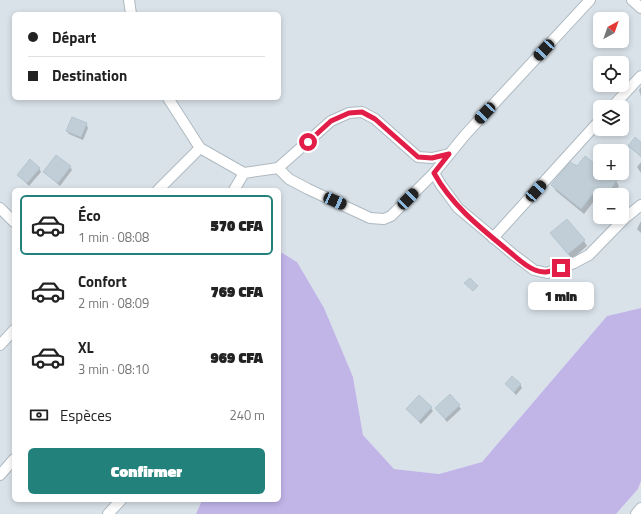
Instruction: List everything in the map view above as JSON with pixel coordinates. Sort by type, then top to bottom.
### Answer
[{"type":"street","points":[[129,0],[131,12]]},
{"type":"street","points":[[278,168],[289,179],[370,218],[377,219],[391,216],[434,173],[465,134],[590,0]]},
{"type":"street","points":[[632,0],[641,8]]},
{"type":"street","points":[[619,100],[641,76]]},
{"type":"street","points":[[169,100],[200,148],[244,173],[278,168],[331,121],[349,113],[362,112],[375,119],[418,157],[432,158],[449,154]]},
{"type":"street","points":[[493,238],[593,128]]},
{"type":"street","points":[[160,188],[200,148]]},
{"type":"street","points":[[235,188],[244,173]]},
{"type":"street","points":[[434,173],[458,208],[534,270],[547,273],[574,263],[589,255],[625,218],[641,205]]},
{"type":"street","points":[[0,208],[12,220]]},
{"type":"street","points":[[0,345],[12,332]]},
{"type":"street","points":[[0,475],[12,461]]},
{"type":"street","points":[[108,514],[119,502]]},
{"type":"street","points":[[636,514],[641,508]]},
{"type":"shaded area","points":[[0,0],[641,0],[641,308],[607,316],[482,462],[439,474],[394,469],[363,435],[353,377],[297,262],[281,252],[281,188],[12,188],[12,502],[201,502],[196,514],[0,514]]},
{"type":"shaded area","points":[[281,252],[297,262],[324,308],[353,377],[363,435],[394,469],[439,474],[482,462],[607,316],[641,308],[641,481],[638,489],[616,514],[196,514],[201,502],[281,502]]},
{"type":"shaded area","points":[[641,481],[641,514],[616,514],[638,489]]},
{"type":"building","points":[[72,117],[87,123],[81,137],[66,131]]},
{"type":"building","points":[[635,137],[641,142],[641,156],[629,147]]},
{"type":"building","points":[[56,155],[71,166],[58,183],[43,172]]},
{"type":"building","points":[[585,156],[593,162],[593,180],[617,180],[611,188],[593,188],[593,193],[581,209],[551,185],[570,162],[577,166]]},
{"type":"building","points":[[30,159],[40,168],[27,183],[17,175]]},
{"type":"building","points":[[567,219],[585,240],[568,254],[550,233]]},
{"type":"building","points":[[470,278],[478,286],[473,291],[464,283]]},
{"type":"building","points":[[512,376],[521,384],[514,392],[505,384]]},
{"type":"building","points":[[450,394],[460,405],[445,419],[435,408]]},
{"type":"building","points":[[419,395],[432,407],[419,421],[406,409]]},
{"type":"route","points":[[308,142],[331,121],[349,113],[362,112],[375,119],[398,141],[418,157],[432,158],[449,154],[434,173],[458,208],[534,270],[547,273],[561,268]]}]
